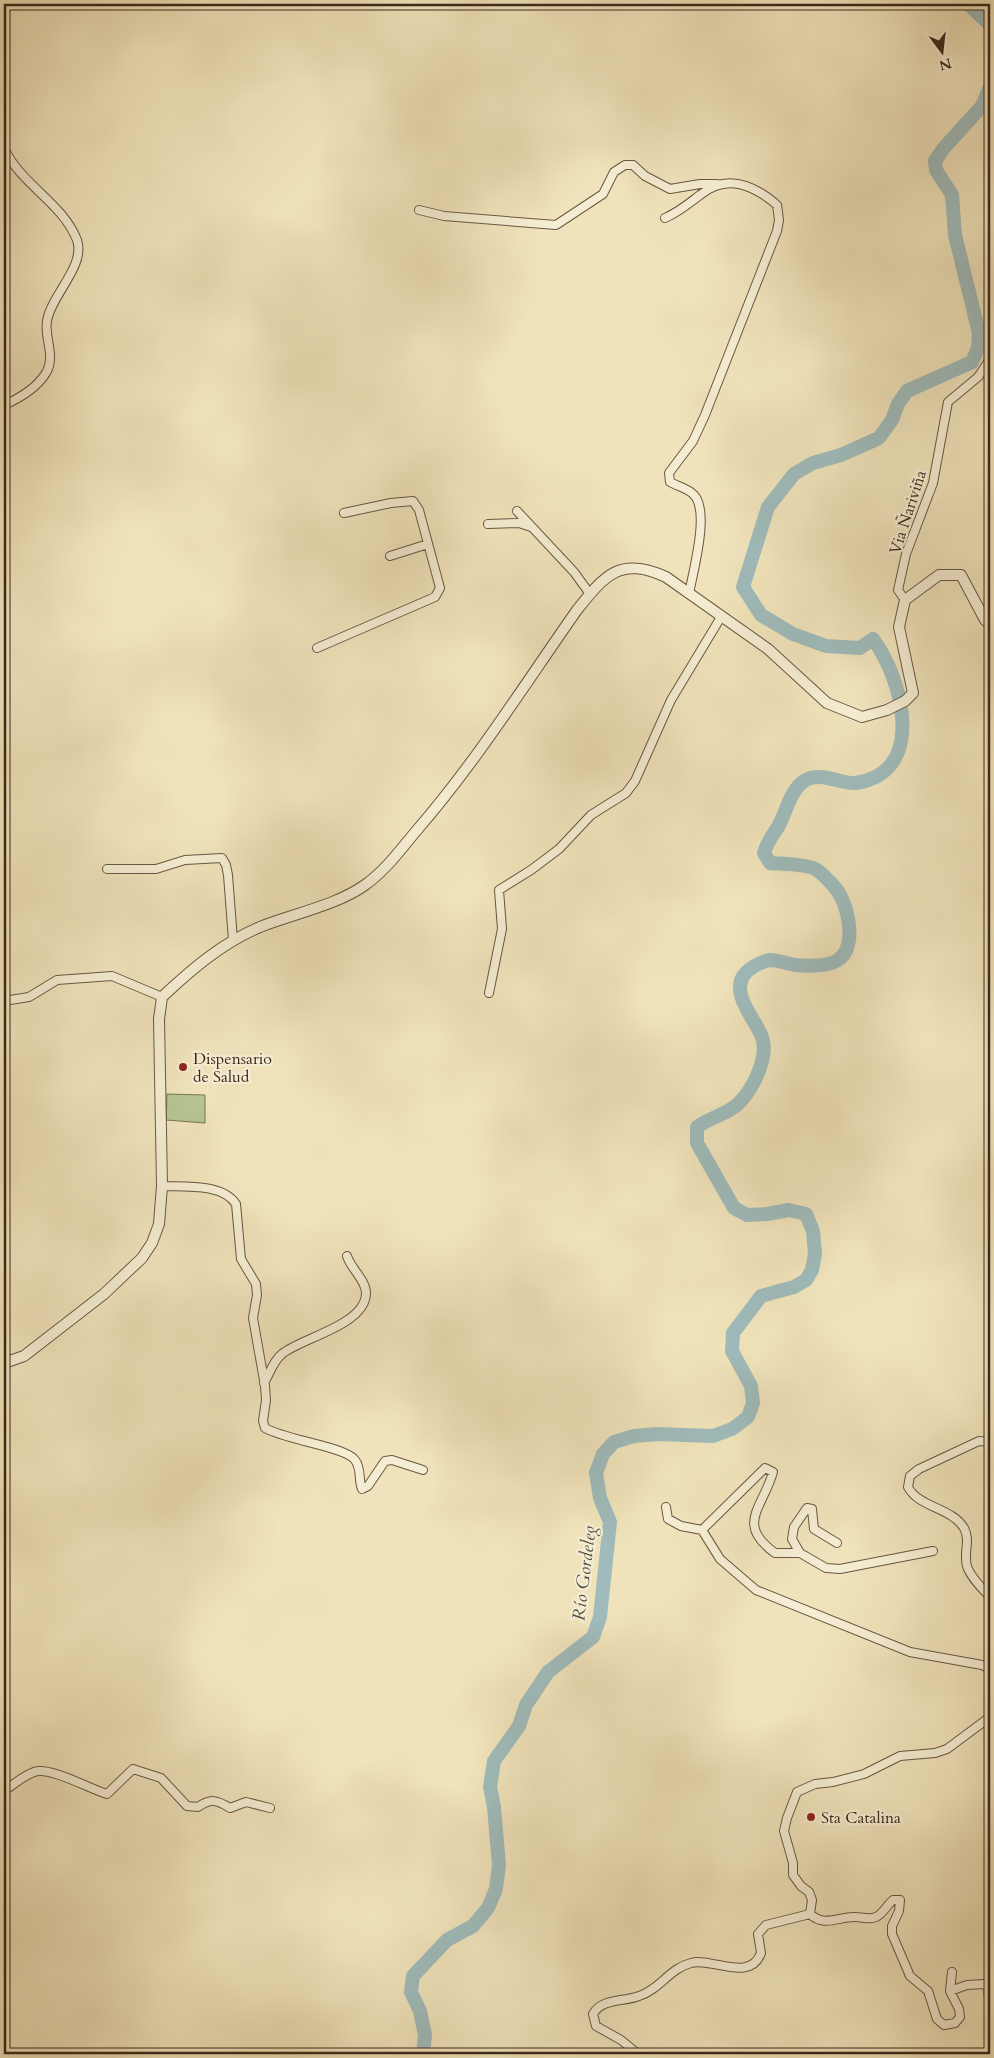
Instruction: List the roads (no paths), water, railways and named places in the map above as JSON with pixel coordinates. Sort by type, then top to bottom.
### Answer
[{"type":"street","points":[[4,148],[22,177],[66,218],[78,242],[77,261],[50,310],[46,322],[51,352],[47,372],[35,387],[4,405]]},
{"type":"street","points":[[419,210],[452,217],[556,225],[603,194],[614,172],[625,165],[633,164],[645,176],[670,189],[700,184],[741,184],[759,190],[777,205],[779,220],[777,231],[701,422],[693,441],[669,473],[670,482],[692,493],[699,501],[701,510],[702,523],[689,594]]},
{"type":"street","points":[[665,218],[676,214],[701,194],[719,184]]},
{"type":"street","name":"Via Ñariviña","points":[[905,600],[898,590],[906,554],[933,483],[948,402],[978,376],[990,359]]},
{"type":"street","points":[[317,648],[435,597],[440,588],[419,510],[413,501],[391,503],[344,513]]},
{"type":"street","points":[[517,511],[574,572],[590,594]]},
{"type":"street","points":[[488,524],[519,523],[533,527]]},
{"type":"street","points":[[390,556],[428,544]]},
{"type":"street","points":[[4,1362],[24,1356],[104,1294],[142,1258],[152,1243],[159,1224],[162,1186],[159,1019],[162,997],[205,959],[233,940],[260,927],[348,895],[381,873],[442,802],[590,594],[608,576],[622,569],[636,567],[648,569],[666,577],[768,649],[802,678],[827,703],[862,717],[905,701],[913,693],[899,627],[905,600],[939,575],[961,574],[985,620],[990,624]]},
{"type":"street","points":[[490,993],[502,929],[500,890],[559,849],[591,815],[626,793],[635,781],[671,700],[721,617]]},
{"type":"street","points":[[107,869],[156,869],[186,860],[222,858],[225,861],[228,875],[233,940]]},
{"type":"street","points":[[4,1001],[28,996],[57,980],[112,976],[162,997]]},
{"type":"street","points":[[162,1186],[208,1189],[233,1198],[236,1204],[241,1259],[256,1284],[257,1295],[253,1318],[266,1400],[263,1421],[265,1428],[299,1441],[349,1454],[358,1465],[362,1489],[368,1486],[378,1468],[385,1461],[392,1460],[423,1470]]},
{"type":"street","points":[[264,1383],[272,1365],[282,1354],[346,1322],[364,1302],[366,1293],[364,1283],[350,1266],[348,1256]]},
{"type":"street","points":[[990,1442],[979,1441],[919,1469],[910,1476],[908,1487],[917,1498],[949,1513],[963,1527],[968,1539],[967,1569],[990,1597]]},
{"type":"street","points":[[702,1530],[765,1468],[769,1468],[773,1472],[769,1488],[759,1505],[753,1524],[756,1535],[775,1552],[800,1553],[826,1568],[840,1569],[933,1551]]},
{"type":"street","points":[[666,1507],[668,1519],[681,1526],[702,1530],[720,1559],[756,1590],[910,1652],[982,1665],[990,1669]]},
{"type":"street","points":[[800,1553],[792,1539],[794,1527],[807,1508],[812,1509],[814,1529],[837,1543]]},
{"type":"street","points":[[810,1914],[812,1900],[809,1892],[801,1886],[793,1875],[793,1862],[784,1831],[797,1792],[805,1786],[864,1774],[900,1756],[935,1753],[947,1749],[990,1717]]},
{"type":"street","points":[[4,1791],[35,1772],[52,1772],[74,1780],[86,1788],[107,1794],[134,1769],[161,1778],[186,1806],[198,1807],[206,1801],[216,1800],[230,1808],[246,1802],[270,1808]]},
{"type":"street","points":[[810,1914],[817,1920],[829,1922],[849,1917],[872,1919],[878,1916],[893,1900],[900,1900],[899,1910],[892,1926],[894,1942],[910,1976],[928,1991],[937,2019],[944,2025],[955,2023],[960,2017],[950,1990],[952,1972]]},
{"type":"street","points":[[638,2054],[621,2040],[596,2026],[593,2014],[600,2006],[612,2001],[640,1996],[655,1988],[680,1968],[691,1962],[703,1962],[738,1968],[754,1963],[762,1953],[758,1934],[766,1925],[810,1914]]},
{"type":"street","points":[[950,1990],[967,1985],[984,1984],[988,1988],[990,2008]]},
{"type":"waterway","name":"Río Gordeleg","points":[[968,4],[990,25]]},
{"type":"waterway","name":"Río Gordeleg","points":[[423,2054],[425,2035],[420,2011],[411,1992],[413,1976],[447,1940],[473,1926],[488,1908],[496,1889],[499,1865],[494,1807],[490,1787],[494,1761],[519,1726],[526,1705],[548,1672],[593,1637],[600,1617],[610,1522],[600,1498],[596,1473],[603,1454],[614,1442],[634,1436],[658,1434],[713,1436],[732,1429],[748,1417],[753,1403],[751,1386],[732,1351],[733,1333],[761,1296],[794,1287],[806,1280],[812,1270],[815,1254],[813,1231],[806,1214],[789,1210],[747,1215],[734,1208],[697,1143],[697,1127],[739,1103],[754,1081],[761,1063],[764,1045],[762,1037],[746,1007],[740,990],[744,975],[756,965],[770,960],[808,966],[829,964],[843,956],[847,948],[849,938],[848,919],[843,901],[834,886],[819,871],[811,867],[770,863],[764,853],[768,842],[778,827],[792,796],[804,781],[810,778],[824,777],[856,783],[879,775],[893,761],[901,743],[902,721],[893,676],[884,656],[873,639],[860,648],[826,646],[793,634],[761,615],[743,587],[768,507],[794,474],[813,463],[841,455],[879,438],[892,420],[898,404],[907,391],[972,362],[978,348],[979,333],[955,235],[952,195],[936,170],[935,161],[943,149],[982,106],[990,87]]},
{"type":"place","name":"Dispensario de Salud","points":[[183,1067]]},
{"type":"place","name":"Sta Catalina","points":[[811,1817]]}]
